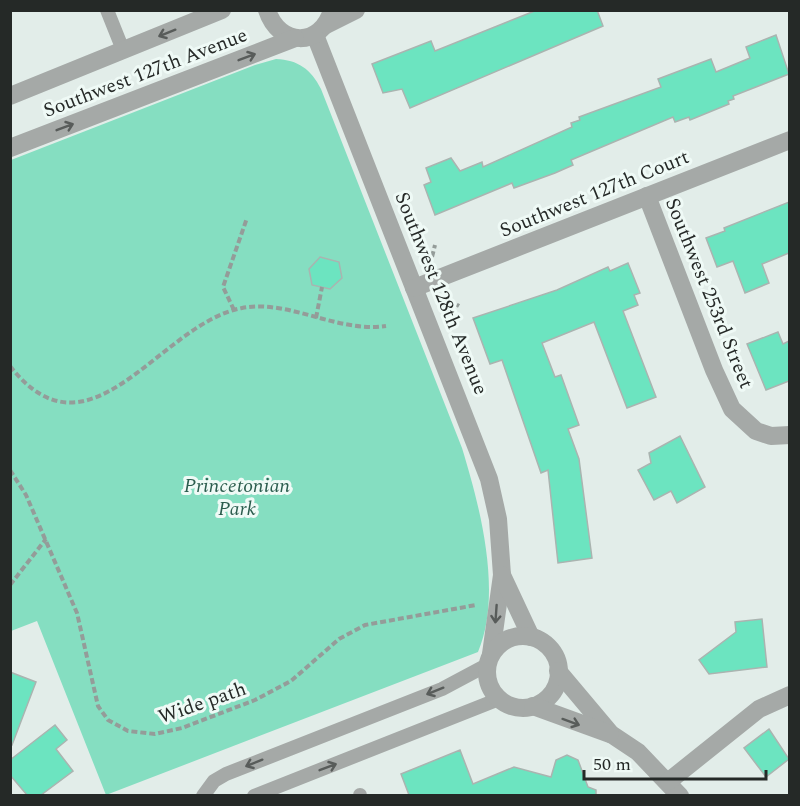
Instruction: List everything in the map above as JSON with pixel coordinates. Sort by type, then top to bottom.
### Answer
[{"type":"street","name":"Southwest 127th Avenue","points":[[10,96],[222,10]]},
{"type":"street","points":[[267,10],[277,29],[295,38]]},
{"type":"street","points":[[324,23],[356,10]]},
{"type":"street","name":"Southwest 127th Avenue","points":[[10,148],[295,38],[324,23]]},
{"type":"street","name":"Southwest 128th Avenue","points":[[324,23],[414,288],[489,479],[498,519],[502,575],[490,659]]},
{"type":"street","name":"Southwest 127th Court","points":[[414,288],[789,140]]},
{"type":"street","name":"Southwest 253rd Street","points":[[647,196],[724,395],[738,417],[756,431],[771,436],[789,435]]},
{"type":"street","name":"Southwest 128th Avenue","points":[[502,575],[531,637]]},
{"type":"street","points":[[531,637],[542,641],[557,659],[557,683],[552,693],[543,701],[521,708],[499,699],[490,687],[490,659],[508,639],[531,637]]},
{"type":"street","points":[[558,671],[611,734],[638,752],[674,788],[759,709],[789,695]]},
{"type":"street","points":[[533,706],[583,726],[611,734]]},
{"type":"lane","points":[[107,10],[123,51]]},
{"type":"lane","points":[[203,795],[214,781],[226,774],[442,689],[490,659]]},
{"type":"lane","points":[[254,795],[499,699]]},
{"type":"path","points":[[234,310],[223,287],[247,218]]},
{"type":"path","points":[[432,257],[435,245]]},
{"type":"path","points":[[316,318],[322,287]]},
{"type":"path","points":[[448,300],[459,306]]},
{"type":"path","points":[[10,366],[29,386],[54,402],[73,405],[112,388],[191,334],[234,310],[269,307],[362,328],[386,326]]},
{"type":"path","name":"Wide path","points":[[10,470],[26,495],[82,627],[94,690],[102,713],[117,726],[143,734],[182,728],[267,694],[309,668],[346,634],[365,625],[476,605]]},
{"type":"path","points":[[10,585],[46,539]]},
{"type":"green space","name":"Princetonian Park","points":[[276,59],[291,61],[303,67],[313,76],[321,89],[462,448],[476,496],[486,550],[489,604],[485,629],[478,652],[106,795],[37,621],[11,631],[11,160],[255,65]]},
{"type":"building","points":[[537,10],[597,10],[603,26],[410,108],[402,89],[383,93],[372,64],[431,41],[435,51]]},
{"type":"building","points":[[776,35],[789,74],[733,96],[734,99],[728,101],[729,104],[690,120],[689,117],[675,122],[673,117],[571,160],[573,165],[555,173],[514,188],[512,183],[435,215],[424,185],[431,182],[426,168],[451,158],[460,171],[482,162],[483,167],[572,127],[571,123],[580,120],[579,117],[661,87],[658,79],[711,59],[716,72],[750,58],[746,47]]},
{"type":"building","points":[[789,202],[789,253],[762,264],[769,283],[745,293],[733,261],[717,267],[706,238],[725,231],[724,228]]},
{"type":"building","points":[[320,257],[339,262],[342,278],[330,289],[312,285],[309,269]]},
{"type":"building","points":[[628,263],[640,293],[634,295],[638,305],[623,311],[656,397],[627,408],[594,322],[542,343],[555,377],[561,375],[579,425],[568,429],[579,459],[592,558],[558,563],[548,470],[541,473],[502,360],[490,364],[473,318],[557,290],[608,267],[610,271]]},
{"type":"building","points":[[778,332],[783,344],[789,341],[789,381],[766,390],[747,344]]},
{"type":"building","points":[[680,436],[705,487],[677,503],[671,491],[654,500],[638,470],[651,463],[649,453]]},
{"type":"building","points":[[762,619],[767,667],[709,674],[699,660],[736,632],[735,622]]},
{"type":"building","points":[[10,672],[36,682],[12,745],[10,744]]},
{"type":"building","points":[[55,725],[67,740],[56,749],[73,771],[41,795],[27,795],[10,775],[10,760]]},
{"type":"building","points":[[769,729],[789,759],[766,777],[744,748]]},
{"type":"building","points":[[460,750],[473,784],[514,767],[551,777],[556,760],[567,755],[578,760],[588,787],[596,790],[596,795],[409,795],[401,774]]}]
